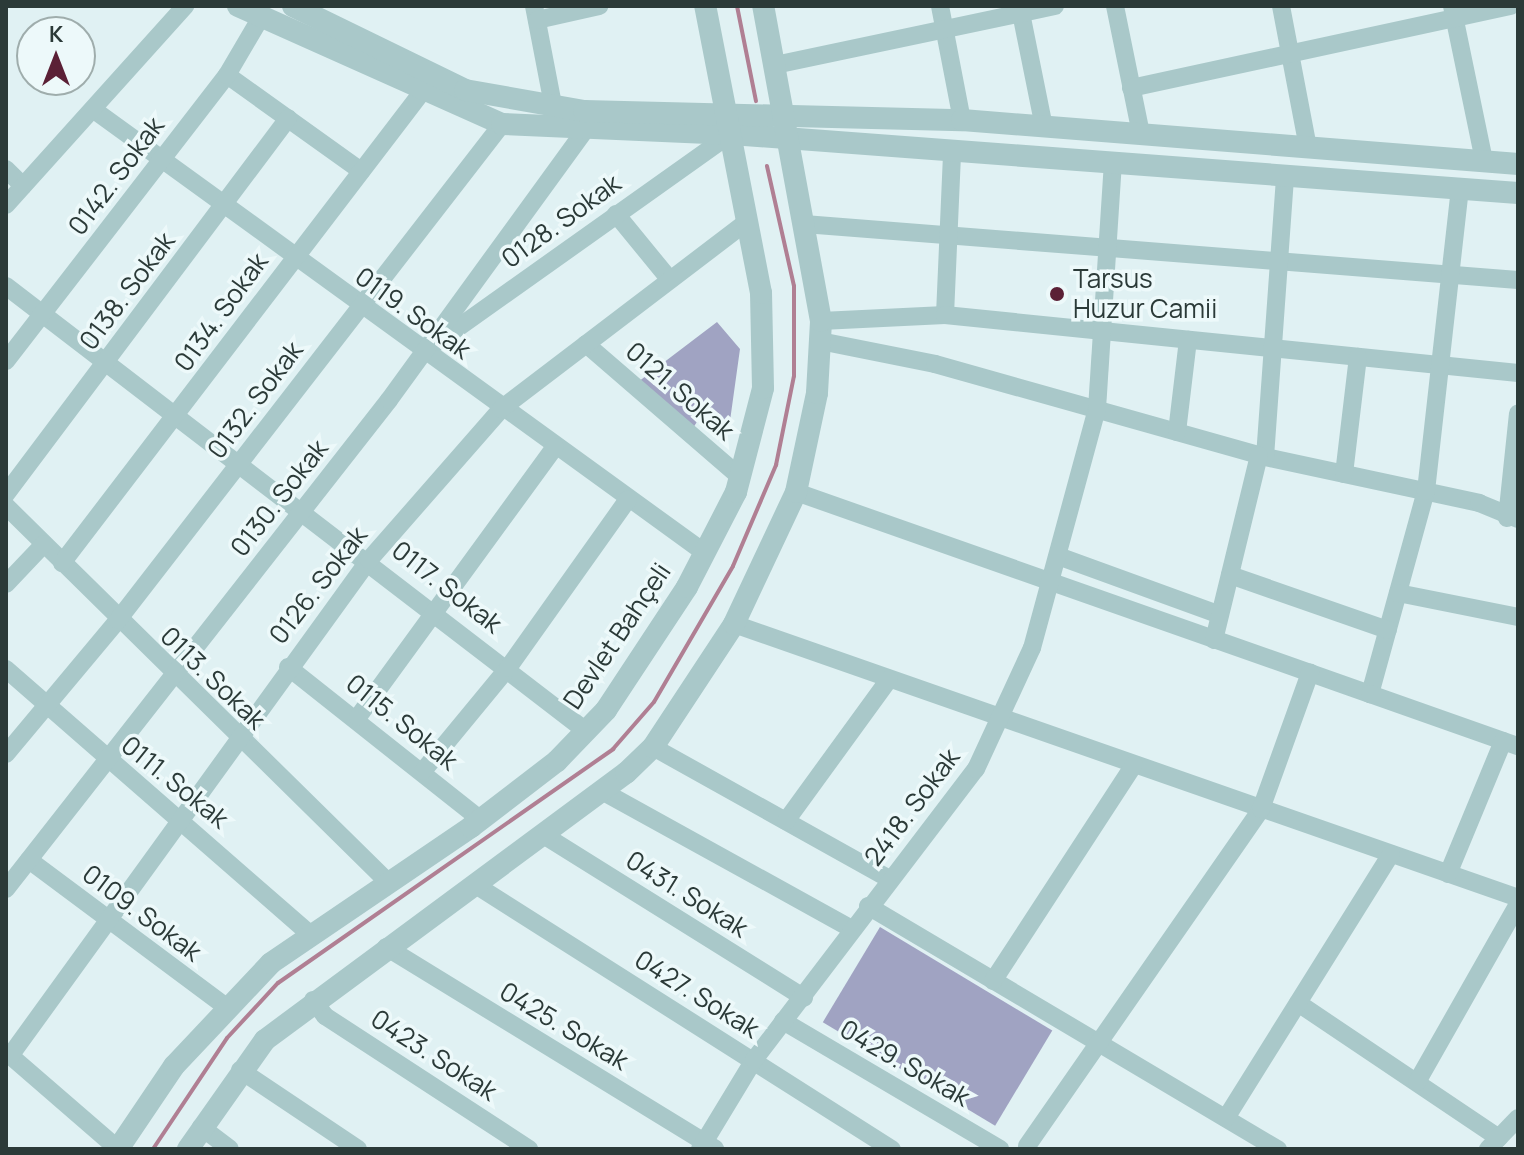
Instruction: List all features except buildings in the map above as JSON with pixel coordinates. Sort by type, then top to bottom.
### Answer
[{"type":"street","points":[[6,205],[185,6]]},
{"type":"street","points":[[238,6],[260,11],[422,92],[502,124],[584,132],[729,123]]},
{"type":"street","points":[[293,6],[465,90],[553,105],[788,130],[952,153],[1518,193]]},
{"type":"street","points":[[553,105],[536,13],[599,6]]},
{"type":"street","name":"Devlet Bahçeli","points":[[118,1149],[225,1006],[312,936],[481,820],[586,731],[705,553],[740,477],[763,388],[761,293],[705,6]]},
{"type":"street","points":[[188,1149],[240,1070],[313,1000],[602,791],[653,747],[734,624],[796,492],[821,331],[788,130],[763,6]]},
{"type":"street","points":[[940,6],[962,120]]},
{"type":"street","points":[[775,65],[1055,6]]},
{"type":"street","points":[[1115,6],[1141,134]]},
{"type":"street","points":[[1281,6],[1308,147]]},
{"type":"street","points":[[1131,88],[1290,55],[1453,10],[1510,6]]},
{"type":"street","points":[[1453,10],[1484,161]]},
{"type":"street","name":"0142. Sokak","points":[[6,361],[227,75],[260,11]]},
{"type":"street","points":[[1021,13],[1044,127]]},
{"type":"street","points":[[227,75],[361,171]]},
{"type":"street","name":"0134. Sokak","points":[[62,563],[178,416],[294,257],[422,92]]},
{"type":"street","name":"0119. Sokak","points":[[94,110],[423,353],[705,553]]},
{"type":"street","name":"0138. Sokak","points":[[6,494],[288,118]]},
{"type":"street","points":[[788,130],[962,120],[1518,164]]},
{"type":"street","name":"0128. Sokak","points":[[423,353],[616,214],[729,123]]},
{"type":"street","name":"0132. Sokak","points":[[6,754],[118,620],[358,305],[502,124]]},
{"type":"street","name":"0130. Sokak","points":[[6,889],[303,511],[584,132]]},
{"type":"street","points":[[945,315],[952,153]]},
{"type":"street","name":"2418. Sokak","points":[[706,1147],[754,1060],[804,998],[850,928],[976,769],[1032,648],[1097,409],[1113,164]]},
{"type":"street","points":[[6,169],[23,186]]},
{"type":"street","points":[[1214,640],[1262,456],[1285,176]]},
{"type":"street","points":[[1370,694],[1426,491],[1460,189]]},
{"type":"street","points":[[616,214],[670,280]]},
{"type":"street","name":"0126. Sokak","points":[[8,1054],[177,816],[369,560],[501,409],[748,221]]},
{"type":"street","points":[[804,224],[1108,243],[1451,270],[1518,280]]},
{"type":"street","name":"0117. Sokak","points":[[6,286],[437,611],[586,731]]},
{"type":"street","points":[[821,331],[945,315],[1518,373]]},
{"type":"street","points":[[821,331],[1262,456],[1479,503],[1513,519],[1518,414]]},
{"type":"street","points":[[1177,432],[1188,340]]},
{"type":"street","name":"0121. Sokak","points":[[586,344],[740,477]]},
{"type":"street","points":[[1344,474],[1358,357]]},
{"type":"street","points":[[358,717],[555,447]]},
{"type":"street","points":[[796,492],[1510,744],[1448,874]]},
{"type":"street","points":[[423,771],[508,668],[628,499]]},
{"type":"street","name":"0113. Sokak","points":[[6,506],[173,677],[389,883]]},
{"type":"street","points":[[6,584],[44,544]]},
{"type":"street","points":[[1058,556],[1220,615]]},
{"type":"street","points":[[1230,575],[1388,630]]},
{"type":"street","points":[[1398,593],[1518,617]]},
{"type":"street","points":[[734,624],[1518,898]]},
{"type":"street","name":"0115. Sokak","points":[[288,667],[358,717],[481,820]]},
{"type":"street","name":"0111. Sokak","points":[[6,669],[108,762],[177,816],[312,936]]},
{"type":"street","points":[[1028,1148],[1097,1042],[1261,809],[1310,673]]},
{"type":"street","points":[[786,821],[889,679]]},
{"type":"street","points":[[653,747],[889,879]]},
{"type":"street","points":[[993,981],[1134,765]]},
{"type":"street","points":[[602,791],[850,928]]},
{"type":"street","name":"0431. Sokak","points":[[542,834],[804,998]]},
{"type":"street","points":[[1226,1118],[1391,854]]},
{"type":"street","name":"0109. Sokak","points":[[29,860],[103,919],[225,1006]]},
{"type":"street","name":"0427. Sokak","points":[[474,884],[892,1149]]},
{"type":"street","points":[[1417,1082],[1518,904]]},
{"type":"street","points":[[868,906],[1278,1149]]},
{"type":"street","name":"0425. Sokak","points":[[386,947],[706,1147]]},
{"type":"street","name":"0423. Sokak","points":[[313,1000],[325,1016],[529,1149]]},
{"type":"street","points":[[1298,1003],[1417,1082],[1494,1143],[1518,1118]]},
{"type":"street","name":"0429. Sokak","points":[[783,1021],[1000,1149]]},
{"type":"street","points":[[8,1054],[118,1149]]},
{"type":"street","points":[[240,1070],[358,1149]]},
{"type":"street","points":[[201,1127],[230,1149]]},
{"type":"shaded area","points":[[717,322],[740,349],[729,428],[704,411],[693,428],[638,382]]},
{"type":"shaded area","points":[[880,927],[1052,1031],[995,1126],[823,1022]]},
{"type":"waterway","points":[[737,6],[756,101]]},
{"type":"waterway","points":[[153,1149],[227,1038],[278,983],[613,749],[654,702],[733,566],[776,465],[794,376],[794,286],[767,166]]},
{"type":"place","name":"Tarsus Huzur Camii","points":[[1057,294]]}]
